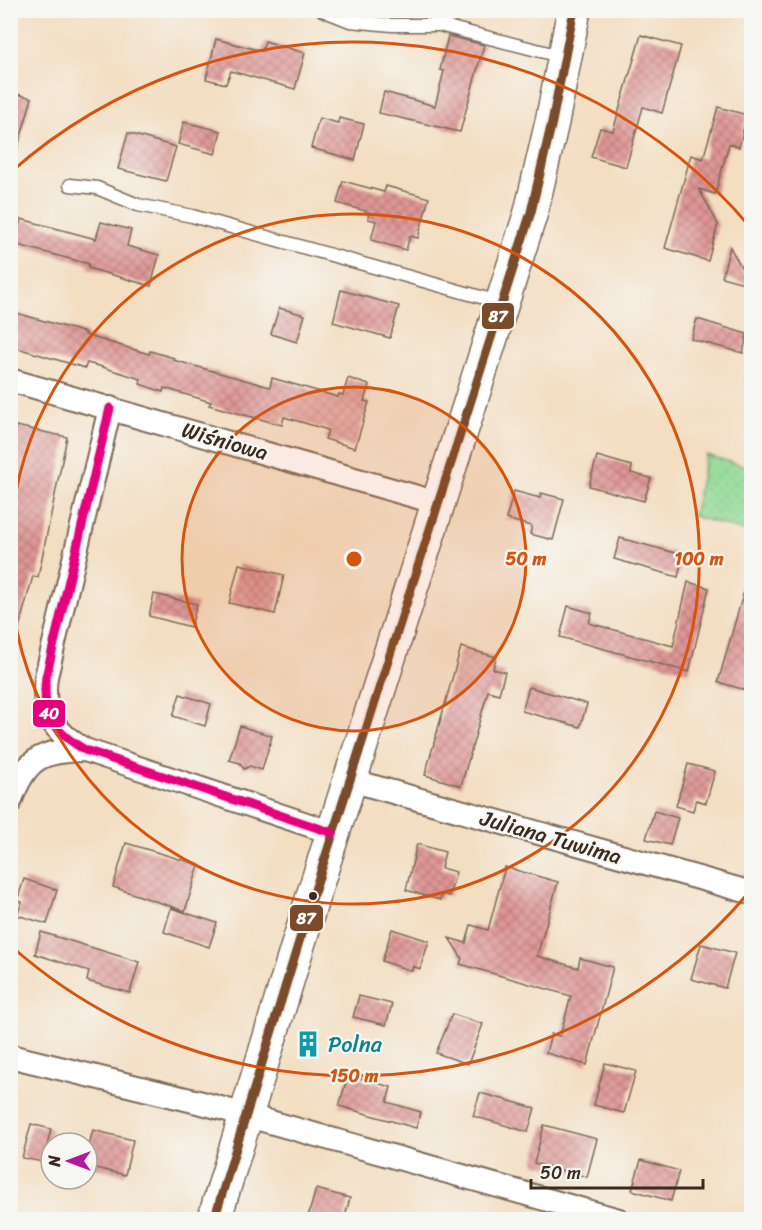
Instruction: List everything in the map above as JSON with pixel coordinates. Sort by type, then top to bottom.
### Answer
[{"type":"street","points":[[214,1220],[333,833],[503,304],[539,180],[574,10]]},
{"type":"street","name":"Wiśniowa","points":[[10,380],[438,503]]},
{"type":"street","points":[[110,408],[44,687],[49,711],[58,731],[85,750],[333,833]]},
{"type":"street","points":[[10,802],[22,774],[31,764],[59,750],[85,750]]},
{"type":"street","name":"Juliana Tuwima","points":[[350,780],[752,893]]},
{"type":"street","points":[[10,1056],[246,1116],[619,1220]]},
{"type":"lane","points":[[322,10],[350,21],[392,25],[439,25],[565,57]]},
{"type":"lane","points":[[70,185],[97,188],[138,205],[192,216],[503,304]]},
{"type":"green space","points":[[706,455],[751,468],[751,533],[693,516]]},
{"type":"building","points":[[641,35],[681,46],[662,113],[643,107],[626,167],[591,157],[600,128],[613,131]]},
{"type":"building","points":[[448,36],[484,45],[460,132],[379,113],[384,92],[435,106],[444,71],[440,70]]},
{"type":"building","points":[[216,39],[262,51],[265,41],[305,53],[295,89],[231,71],[226,84],[206,79]]},
{"type":"building","points":[[10,92],[32,98],[16,154],[10,154]]},
{"type":"building","points":[[718,107],[747,115],[739,147],[729,144],[715,194],[699,189],[718,224],[708,261],[665,248],[691,155],[703,159]]},
{"type":"building","points":[[319,118],[338,123],[339,118],[364,124],[355,160],[311,148]]},
{"type":"building","points":[[184,122],[221,131],[215,154],[178,144]]},
{"type":"building","points":[[128,133],[176,147],[166,181],[118,169]]},
{"type":"building","points":[[343,181],[384,192],[386,186],[429,198],[418,238],[410,236],[406,250],[371,240],[376,221],[368,219],[369,212],[337,203]]},
{"type":"building","points":[[21,219],[96,239],[101,222],[131,230],[127,246],[159,255],[151,286],[88,268],[89,264],[14,244]]},
{"type":"building","points":[[730,247],[751,285],[722,277]]},
{"type":"building","points":[[341,290],[399,306],[390,338],[333,322]]},
{"type":"building","points":[[279,308],[305,315],[297,342],[271,334]]},
{"type":"building","points":[[13,312],[149,354],[150,351],[174,358],[173,360],[270,387],[272,378],[338,397],[339,394],[343,395],[348,378],[369,385],[364,401],[369,402],[355,448],[325,439],[328,430],[284,417],[282,425],[209,405],[211,402],[164,388],[163,392],[140,384],[141,379],[99,366],[87,363],[85,368],[10,346],[10,322]]},
{"type":"building","points":[[697,319],[747,334],[743,353],[691,339]]},
{"type":"building","points":[[16,426],[67,437],[38,577],[33,576],[16,638],[10,637],[10,452]]},
{"type":"building","points":[[597,456],[632,466],[631,473],[651,478],[644,501],[589,486]]},
{"type":"building","points":[[514,491],[540,498],[541,493],[564,499],[553,540],[530,534],[532,526],[506,519]]},
{"type":"building","points":[[620,538],[683,555],[678,577],[614,559]]},
{"type":"building","points":[[239,564],[284,575],[275,614],[229,603]]},
{"type":"building","points":[[688,582],[709,588],[689,672],[560,637],[568,606],[592,613],[589,623],[673,646]]},
{"type":"building","points":[[746,584],[752,585],[752,692],[718,682]]},
{"type":"building","points":[[154,594],[197,604],[191,627],[149,616]]},
{"type":"building","points":[[461,647],[496,657],[493,669],[505,672],[499,694],[488,691],[461,786],[425,775]]},
{"type":"building","points":[[529,687],[587,704],[580,727],[522,711]]},
{"type":"building","points":[[180,694],[211,704],[205,726],[173,716]]},
{"type":"building","points":[[240,726],[272,736],[262,770],[250,766],[244,769],[240,763],[229,760]]},
{"type":"building","points":[[688,764],[715,771],[706,803],[696,800],[693,811],[676,806]]},
{"type":"building","points":[[654,811],[678,818],[670,845],[646,839]]},
{"type":"building","points":[[126,843],[199,865],[185,911],[113,887]]},
{"type":"building","points":[[417,844],[445,852],[441,868],[456,872],[449,896],[442,894],[440,900],[406,890]]},
{"type":"building","points":[[505,867],[558,882],[537,956],[578,968],[580,958],[613,967],[587,1065],[546,1053],[551,1034],[560,1036],[571,996],[460,964],[462,958],[449,938],[466,943],[471,925],[488,930]]},
{"type":"building","points":[[24,879],[57,890],[47,924],[17,915],[22,902],[17,901]]},
{"type":"building","points":[[171,908],[217,923],[209,947],[164,932]]},
{"type":"building","points":[[392,929],[429,941],[420,969],[413,966],[412,971],[382,961]]},
{"type":"building","points":[[41,932],[139,962],[130,993],[87,981],[89,971],[35,954]]},
{"type":"building","points":[[701,944],[735,953],[725,988],[691,979]]},
{"type":"building","points":[[359,996],[392,1004],[386,1025],[353,1017]]},
{"type":"building","points":[[452,1014],[483,1024],[468,1064],[436,1053]]},
{"type":"building","points":[[605,1063],[636,1071],[624,1113],[594,1105]]},
{"type":"building","points":[[348,1075],[391,1087],[387,1102],[421,1112],[416,1128],[339,1106]]},
{"type":"building","points":[[480,1093],[535,1108],[528,1132],[473,1116]]},
{"type":"building","points":[[31,1124],[51,1129],[51,1131],[39,1131],[39,1161],[22,1158]]},
{"type":"building","points":[[544,1125],[597,1139],[587,1177],[534,1163]]},
{"type":"building","points":[[99,1132],[133,1140],[125,1175],[99,1169]]},
{"type":"building","points":[[641,1160],[679,1171],[671,1201],[632,1190]]},
{"type":"building","points":[[316,1189],[350,1198],[344,1220],[307,1220]]},
{"type":"transit line","name":"87","points":[[214,1220],[313,896],[531,212],[552,122],[574,10]]},
{"type":"transit line","name":"40","points":[[110,408],[46,677],[46,701],[52,721],[65,736],[85,750],[333,833]]},
{"type":"place","name":"Polna","points":[[308,1044]]}]
